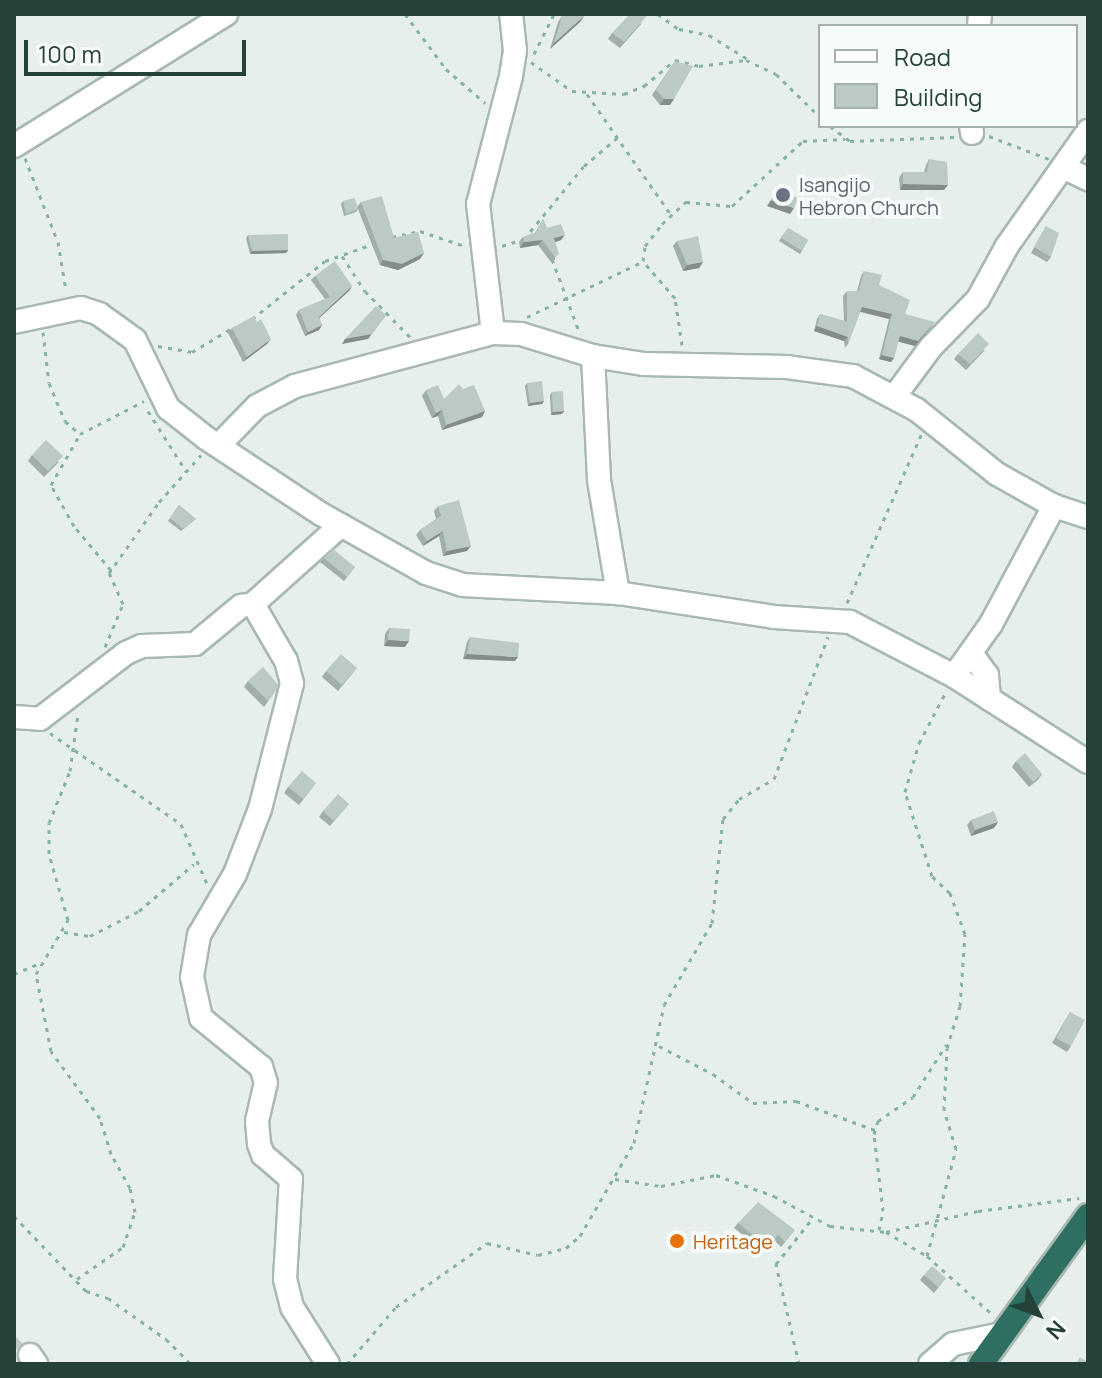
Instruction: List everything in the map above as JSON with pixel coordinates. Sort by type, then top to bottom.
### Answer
[{"type":"highway","points":[[981,1364],[1088,1216]]},
{"type":"street","points":[[16,144],[226,14]]},
{"type":"street","points":[[493,333],[483,253],[480,187],[523,56],[511,14]]},
{"type":"street","points":[[894,397],[931,347],[978,299],[1007,246],[1088,131]]},
{"type":"street","points":[[1063,167],[1088,179]]},
{"type":"street","points":[[14,322],[71,310],[99,314],[135,340],[168,408],[215,444],[341,525],[426,573],[462,585],[618,593],[774,617],[868,627],[954,676],[1088,762]]},
{"type":"street","points":[[215,444],[257,406],[295,386],[493,333],[521,334],[589,355],[683,365],[787,367],[853,376],[894,397],[977,460],[1054,506],[1088,517]]},
{"type":"street","points":[[589,355],[599,480],[618,593]]},
{"type":"street","points":[[954,676],[971,653],[1054,506]]},
{"type":"street","points":[[21,719],[40,719],[105,668],[142,646],[195,644],[241,606],[253,604],[341,525]]},
{"type":"street","points":[[253,604],[286,661],[292,683],[268,784],[235,874],[199,935],[194,1000],[209,1028],[261,1067],[267,1096],[257,1121],[259,1144],[263,1155],[291,1179],[285,1279],[292,1307],[328,1364]]},
{"type":"street","points":[[971,653],[987,675],[989,699]]},
{"type":"street","points":[[930,1364],[953,1344],[1005,1331]]},
{"type":"path","points":[[405,14],[446,69],[503,119]]},
{"type":"path","points":[[554,14],[523,56],[572,91],[624,94],[644,86],[675,60],[699,66],[750,61]]},
{"type":"path","points":[[658,14],[683,32],[709,35],[776,74],[818,115]]},
{"type":"path","points":[[587,94],[671,215]]},
{"type":"path","points":[[832,128],[845,139]]},
{"type":"path","points":[[683,365],[675,298],[643,261],[645,246],[686,202],[732,206],[799,143],[845,139],[947,141],[971,129],[1001,138],[1063,167]]},
{"type":"path","points":[[387,238],[420,231],[483,253],[524,239],[584,166],[617,138]]},
{"type":"path","points":[[16,144],[55,232],[71,310]]},
{"type":"path","points":[[524,239],[532,244]]},
{"type":"path","points":[[135,340],[192,352],[256,317],[291,284],[342,256],[380,241]]},
{"type":"path","points":[[540,250],[556,264],[589,355]]},
{"type":"path","points":[[342,256],[365,291],[421,350]]},
{"type":"path","points":[[522,318],[643,261]]},
{"type":"path","points":[[37,319],[49,383],[65,421],[80,434]]},
{"type":"path","points":[[111,570],[51,491],[80,434],[145,401]]},
{"type":"path","points":[[347,1364],[396,1307],[487,1243],[538,1255],[566,1248],[580,1236],[615,1179],[643,1122],[646,1086],[659,1046],[664,1005],[712,923],[723,819],[739,799],[774,779],[834,621],[847,604],[915,444],[930,422]]},
{"type":"path","points":[[105,668],[107,632],[123,604],[108,577],[111,570],[159,502],[215,444]]},
{"type":"path","points":[[879,1230],[883,1186],[875,1130],[882,1116],[923,1085],[947,1042],[960,1006],[965,934],[950,893],[932,876],[905,792],[919,743],[954,676]]},
{"type":"path","points":[[21,719],[73,746],[181,824],[194,864],[218,903]]},
{"type":"path","points":[[14,974],[38,964],[64,932],[68,911],[49,854],[49,823],[70,771],[73,746]]},
{"type":"path","points":[[64,932],[90,936],[139,911],[194,864]]},
{"type":"path","points":[[38,964],[51,1051],[100,1118],[133,1198],[132,1226],[123,1247],[77,1279]]},
{"type":"path","points":[[927,1256],[956,1149],[944,1110],[947,1042]]},
{"type":"path","points":[[659,1046],[713,1074],[753,1103],[796,1101],[875,1130]]},
{"type":"path","points":[[615,1179],[661,1186],[716,1175],[774,1196],[830,1226],[886,1232],[927,1256],[1005,1331]]},
{"type":"path","points":[[886,1232],[1088,1196]]},
{"type":"path","points":[[14,1216],[86,1291],[102,1294],[166,1339],[191,1364]]},
{"type":"path","points":[[799,1364],[776,1264],[812,1218]]},
{"type":"building","points":[[630,14],[646,14],[646,17],[624,42],[612,33]]},
{"type":"building","points":[[562,16],[584,16],[554,43]]},
{"type":"building","points":[[675,61],[693,66],[674,99],[664,99],[656,90]]},
{"type":"building","points":[[929,159],[947,162],[948,185],[903,184],[903,172],[927,172]]},
{"type":"building","points":[[775,189],[798,198],[794,208],[771,200]]},
{"type":"building","points":[[382,196],[394,238],[418,232],[424,253],[402,264],[383,260],[361,202]]},
{"type":"building","points":[[355,198],[358,209],[346,214],[343,201]]},
{"type":"building","points":[[543,219],[547,228],[561,224],[565,235],[554,238],[559,254],[555,257],[542,240],[524,242],[523,237],[536,232]]},
{"type":"building","points":[[1046,226],[1059,233],[1051,257],[1034,247]]},
{"type":"building","points":[[788,228],[808,240],[802,251],[781,238]]},
{"type":"building","points":[[288,234],[288,250],[252,251],[248,235]]},
{"type":"building","points":[[698,236],[703,262],[687,265],[677,241]]},
{"type":"building","points":[[335,261],[352,286],[319,317],[322,325],[308,332],[299,310],[330,297],[315,276]]},
{"type":"building","points":[[864,271],[882,275],[879,285],[910,300],[905,314],[935,322],[918,341],[900,336],[894,358],[882,355],[892,314],[862,307],[848,344],[848,337],[817,326],[820,314],[847,322],[847,291],[859,291]]},
{"type":"building","points":[[376,306],[386,315],[372,334],[345,339]]},
{"type":"building","points":[[254,316],[257,322],[261,319],[271,339],[247,357],[232,328]]},
{"type":"building","points":[[978,333],[989,344],[970,364],[958,354]]},
{"type":"building","points":[[542,381],[544,401],[530,403],[527,383]]},
{"type":"building","points":[[459,384],[463,389],[474,385],[485,411],[446,425],[442,410],[436,413],[426,390],[438,385],[444,399]]},
{"type":"building","points":[[563,391],[564,411],[553,412],[552,392]]},
{"type":"building","points":[[46,440],[63,456],[48,471],[32,455]]},
{"type":"building","points":[[459,500],[471,546],[447,551],[443,531],[427,541],[420,530],[441,516],[438,506]]},
{"type":"building","points":[[179,505],[196,519],[183,529],[170,518]]},
{"type":"building","points":[[333,549],[355,567],[347,577],[324,558]]},
{"type":"building","points":[[389,628],[410,629],[409,641],[388,640]]},
{"type":"building","points":[[470,637],[519,643],[518,657],[467,654]]},
{"type":"building","points":[[341,654],[357,668],[342,685],[326,671]]},
{"type":"building","points":[[263,667],[279,686],[268,701],[248,681]]},
{"type":"building","points":[[1025,753],[1042,774],[1033,782],[1016,761]]},
{"type":"building","points":[[302,771],[316,783],[303,799],[288,787]]},
{"type":"building","points":[[338,794],[349,804],[334,821],[323,811]]},
{"type":"building","points":[[994,811],[998,822],[975,830],[971,820]]},
{"type":"building","points":[[1070,1012],[1085,1020],[1071,1046],[1056,1038]]},
{"type":"building","points":[[758,1202],[795,1230],[785,1242],[778,1235],[768,1247],[738,1223]]},
{"type":"building","points":[[932,1266],[946,1278],[938,1287],[924,1275]]},
{"type":"building","points":[[14,1335],[22,1343],[14,1352]]},
{"type":"building","points":[[1080,1357],[1088,1362],[1088,1364],[1076,1364]]},
{"type":"place","name":"Isangijo Hebron Church","points":[[783,195]]},
{"type":"place","name":"Heritage","points":[[677,1241]]}]
